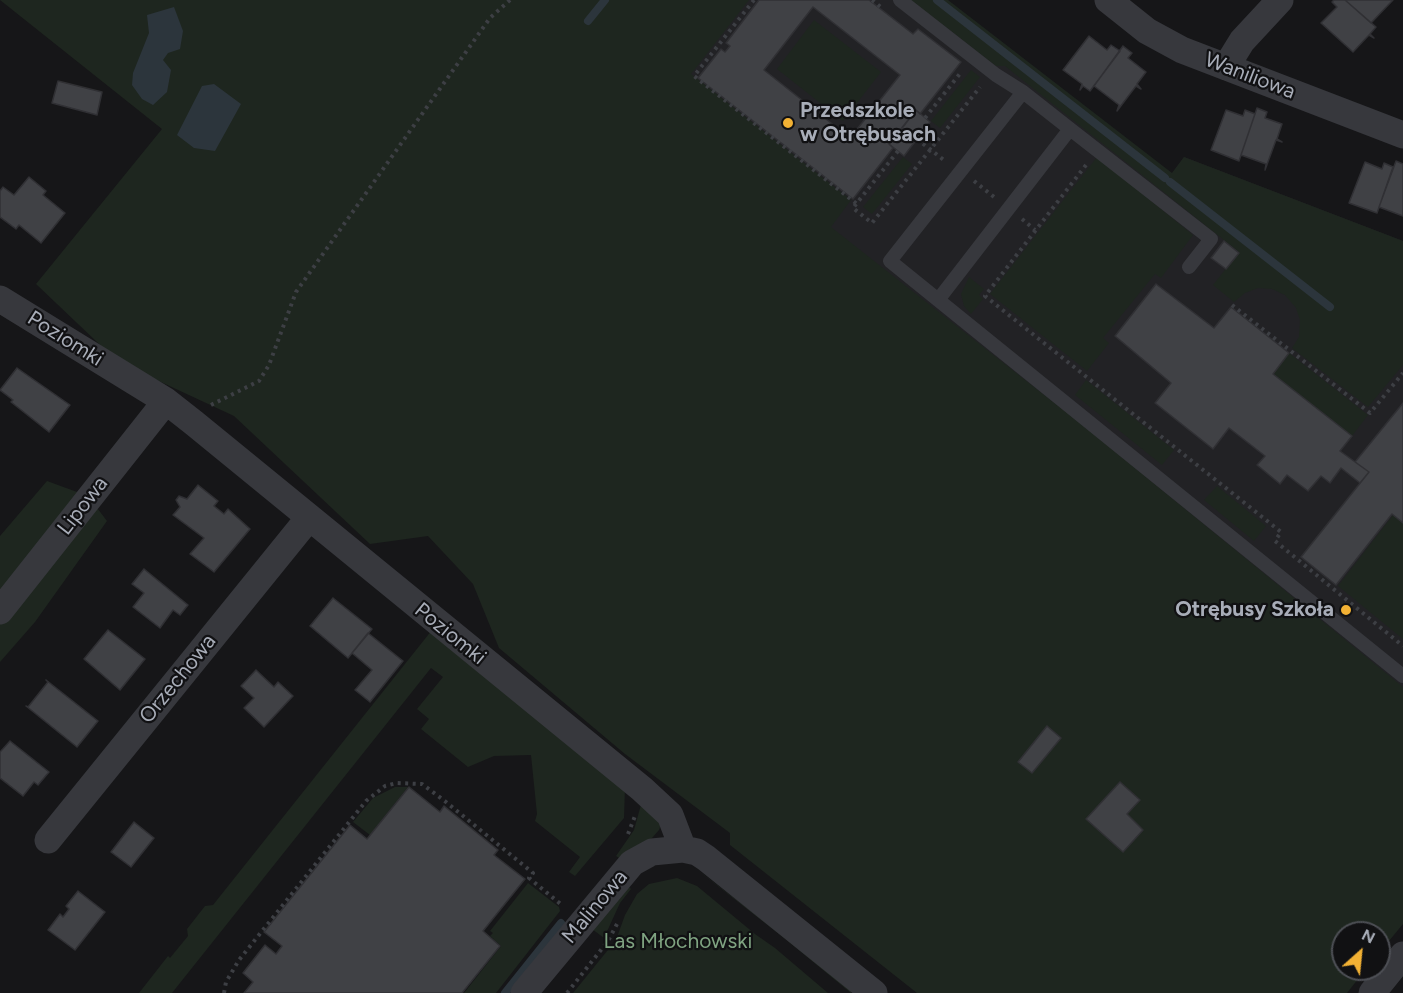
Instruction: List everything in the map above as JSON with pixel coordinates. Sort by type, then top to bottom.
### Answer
[{"type":"street","name":"Waniliowa","points":[[1108,0],[1163,41],[1403,135]]},
{"type":"street","points":[[1226,67],[1242,41],[1280,0]]},
{"type":"street","name":"Poziomki","points":[[1,301],[166,401],[194,423],[308,519],[642,789],[670,815],[682,849]]},
{"type":"street","name":"Lipowa","points":[[0,611],[166,401]]},
{"type":"street","name":"Orzechowa","points":[[48,840],[308,519]]},
{"type":"street","points":[[682,849],[697,852],[706,858],[874,993]]},
{"type":"street","name":"Malinowa","points":[[524,993],[632,863],[658,850],[682,849]]},
{"type":"street","points":[[1372,993],[1403,955]]},
{"type":"lane","points":[[900,0],[996,75],[1023,92],[1211,239],[1189,267]]},
{"type":"lane","points":[[1023,92],[890,261],[1403,676]]},
{"type":"lane","points":[[938,300],[1070,129]]},
{"type":"path","points":[[194,423],[214,401],[239,393],[259,381],[269,365],[296,292],[490,18],[510,0]]},
{"type":"path","points":[[754,0],[694,76],[857,204]]},
{"type":"path","points":[[925,118],[968,64]]},
{"type":"path","points":[[898,151],[854,208],[872,224],[987,79]]},
{"type":"path","points":[[917,139],[950,165]]},
{"type":"path","points":[[1098,150],[985,296],[1281,532],[1275,541],[1403,646]]},
{"type":"path","points":[[970,178],[1000,201]]},
{"type":"path","points":[[1017,216],[1035,230]]},
{"type":"path","points":[[1232,305],[1370,413],[1403,373]]},
{"type":"path","points":[[224,993],[226,982],[239,960],[366,801],[385,786],[397,783],[422,784],[533,873],[529,878],[566,908]]},
{"type":"path","points":[[626,837],[631,829],[642,789]]},
{"type":"path","points":[[567,993],[608,941],[619,918]]},
{"type":"shaded area","points":[[624,0],[921,0],[1162,187],[1184,157],[1403,241],[1403,694],[591,43]]},
{"type":"shaded area","points":[[174,7],[183,31],[180,49],[168,53],[163,60],[171,70],[167,92],[153,105],[142,99],[132,85],[133,73],[149,33],[147,15]]},
{"type":"shaded area","points":[[214,84],[241,104],[215,151],[194,148],[177,135],[202,86]]},
{"type":"green space","points":[[0,0],[749,0],[691,74],[851,200],[831,227],[1081,424],[1403,687],[1403,924],[1391,938],[1391,921],[1331,921],[1331,981],[1356,981],[1347,993],[917,993],[730,845],[730,833],[625,754],[499,648],[473,584],[428,536],[370,544],[234,416],[118,362],[36,284],[162,129]]},
{"type":"green space","points":[[911,0],[948,0],[1172,173],[1184,157],[1403,241],[1403,365],[1368,407],[1292,348],[1299,337],[1300,320],[1296,308],[1285,295],[1272,289],[1258,288],[1245,293],[1234,302],[1213,285],[1239,252],[1005,66],[996,66]]},
{"type":"green space","points":[[814,20],[881,72],[843,121],[777,69]]},
{"type":"green space","points":[[971,70],[980,77],[940,128],[931,121]]},
{"type":"green space","points":[[903,157],[912,164],[872,214],[863,207]]},
{"type":"green space","points":[[1097,157],[1193,235],[1161,278],[1155,274],[1103,338],[1109,343],[1087,371],[990,294]]},
{"type":"green space","points":[[969,277],[984,289],[979,295],[983,299],[971,314],[964,306],[961,294]]},
{"type":"green space","points":[[1289,353],[1368,415],[1352,436],[1273,374]]},
{"type":"green space","points":[[1086,380],[1174,450],[1162,465],[1075,395]]},
{"type":"green space","points":[[47,481],[88,496],[107,521],[35,622],[0,662],[0,536]]},
{"type":"green space","points":[[1217,486],[1266,526],[1254,541],[1204,500]]},
{"type":"green space","points":[[1393,515],[1403,523],[1403,639],[1338,586]]},
{"type":"green space","points":[[432,630],[625,787],[624,818],[575,876],[569,872],[580,857],[535,821],[537,814],[531,755],[494,756],[468,767],[421,729],[429,719],[417,709],[443,677],[431,668],[172,993],[139,993],[168,956],[170,958],[188,936],[187,929],[205,906],[213,905]]},
{"type":"green space","points":[[395,787],[408,787],[370,835],[353,822],[373,798]]},
{"type":"green space","points":[[642,801],[661,824],[659,830],[652,838],[621,859],[616,856],[634,830]]},
{"type":"green space","points":[[691,865],[851,988],[851,993],[784,938]]},
{"type":"green space","name":"Las Młochowski","points":[[677,878],[697,886],[828,993],[573,993],[616,940],[625,915],[637,894],[649,884]]},
{"type":"green space","points":[[528,883],[559,907],[560,911],[496,993],[464,993],[501,946],[490,936],[493,933],[490,931]]},
{"type":"green space","points":[[625,883],[631,889],[620,903],[604,938],[592,929]]},
{"type":"building","points":[[759,0],[869,0],[913,34],[918,29],[961,62],[920,114],[916,110],[889,144],[893,148],[853,199],[698,78],[721,49],[725,52],[730,46],[726,43]],"holes":[[[813,7],[900,75],[850,138],[764,70]]]},
{"type":"building","points":[[1345,0],[1376,27],[1370,34],[1374,38],[1369,35],[1353,52],[1321,23],[1337,7],[1332,2]]},
{"type":"building","points":[[1345,0],[1393,0],[1371,23]]},
{"type":"building","points":[[1089,36],[1107,50],[1111,45],[1120,51],[1090,91],[1083,86],[1080,90],[1082,84],[1063,70]]},
{"type":"building","points":[[1123,46],[1132,53],[1128,58],[1146,72],[1137,84],[1141,89],[1136,86],[1117,111],[1119,105],[1094,86]]},
{"type":"building","points":[[58,81],[102,92],[97,115],[52,103]]},
{"type":"building","points":[[1257,108],[1267,112],[1265,118],[1282,124],[1277,139],[1282,142],[1276,140],[1265,170],[1266,164],[1241,155]]},
{"type":"building","points":[[916,110],[930,122],[904,156],[889,144]]},
{"type":"building","points":[[1226,110],[1243,116],[1245,110],[1255,114],[1239,161],[1211,150]]},
{"type":"building","points":[[1396,161],[1403,164],[1403,216],[1379,207]]},
{"type":"building","points":[[1365,162],[1382,169],[1384,163],[1393,167],[1377,213],[1349,203]]},
{"type":"building","points":[[29,177],[46,191],[43,195],[65,213],[41,243],[19,225],[16,229],[0,217],[0,191],[3,187],[14,195]]},
{"type":"building","points":[[1224,241],[1239,253],[1226,269],[1211,258]]},
{"type":"building","points":[[1156,284],[1214,328],[1231,307],[1289,353],[1273,374],[1352,436],[1340,451],[1369,472],[1360,483],[1341,468],[1330,483],[1321,476],[1308,491],[1287,475],[1280,484],[1257,465],[1265,456],[1229,428],[1213,449],[1155,403],[1171,383],[1115,336]]},
{"type":"building","points":[[17,368],[70,405],[49,432],[11,402],[13,400],[0,390]]},
{"type":"building","points":[[1403,403],[1403,523],[1392,514],[1336,585],[1301,557],[1369,472],[1355,462]]},
{"type":"building","points":[[198,485],[218,501],[214,506],[224,514],[228,509],[250,529],[214,572],[190,554],[204,538],[173,515],[180,507],[176,500],[179,496],[187,499]]},
{"type":"building","points":[[144,569],[188,605],[180,615],[173,610],[160,628],[133,607],[144,593],[132,584]]},
{"type":"building","points":[[333,598],[372,629],[348,658],[310,626]]},
{"type":"building","points":[[108,630],[145,659],[120,690],[84,659]]},
{"type":"building","points":[[368,633],[403,661],[370,702],[355,690],[372,670],[352,653]]},
{"type":"building","points":[[256,670],[274,687],[278,682],[293,696],[264,727],[244,708],[254,698],[241,686]]},
{"type":"building","points":[[46,680],[98,721],[77,747],[26,706],[28,707],[48,682]]},
{"type":"building","points":[[1047,726],[1061,738],[1032,773],[1018,762]]},
{"type":"building","points":[[10,741],[49,772],[38,785],[34,782],[23,796],[0,778],[0,752]]},
{"type":"building","points":[[1120,782],[1140,800],[1127,814],[1143,830],[1123,852],[1086,819]]},
{"type":"building","points":[[409,787],[440,812],[444,806],[498,850],[494,855],[525,879],[483,931],[500,946],[462,993],[244,993],[253,982],[243,973],[265,945],[276,954],[282,946],[264,932],[350,825],[367,839]]},
{"type":"building","points":[[134,822],[154,838],[131,867],[111,852]]},
{"type":"building","points":[[78,891],[105,912],[75,950],[48,930],[60,914],[63,917],[69,909],[66,906]]},
{"type":"waterway","points":[[588,21],[605,0]]},
{"type":"waterway","points":[[937,0],[1165,178]]},
{"type":"waterway","points":[[1170,182],[1330,307]]},
{"type":"waterway","points":[[505,993],[561,923]]},
{"type":"place","name":"Przedszkole w Otrębusach","points":[[788,123]]},
{"type":"place","name":"Otrębusy Szkoła","points":[[1346,610]]}]
